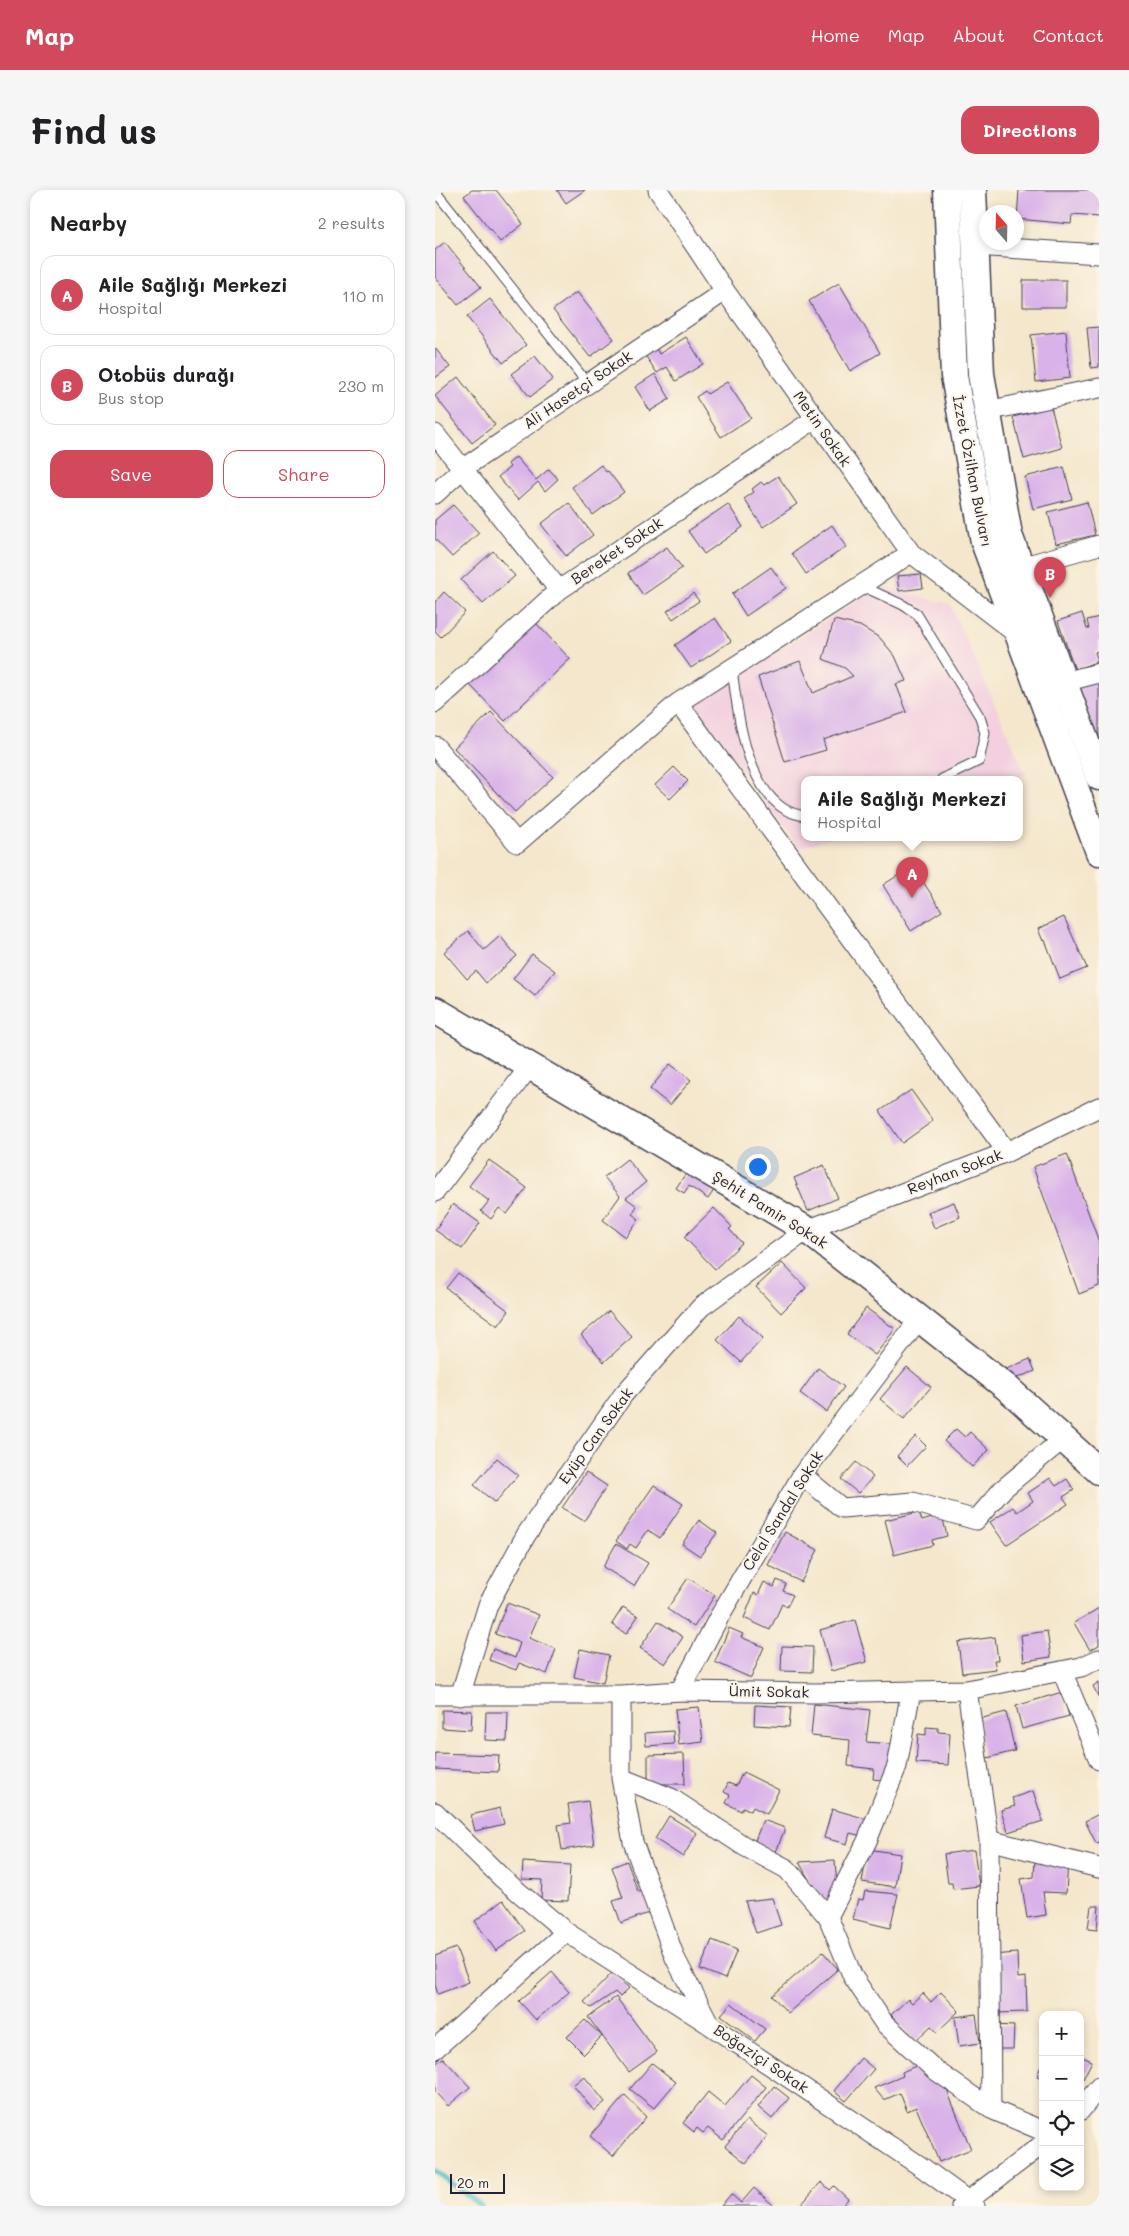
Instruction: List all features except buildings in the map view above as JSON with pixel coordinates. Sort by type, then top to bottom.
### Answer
[{"type":"main road","name":"İzzet Özilhan Bulvarı","points":[[947,190],[954,376],[984,542],[1099,852]]},
{"type":"main road","name":"İzzet Özilhan Bulvarı","points":[[973,190],[981,374],[1009,535],[1099,777]]},
{"type":"main road","name":"Şehit Pamir Sokak","points":[[435,1010],[807,1230],[921,1317],[1006,1387],[1099,1472]]},
{"type":"street","name":"Metin Sokak","points":[[658,190],[725,291],[911,553],[1019,636]]},
{"type":"street","points":[[976,246],[1099,254]]},
{"type":"street","name":"Ali Hasetçi Sokak","points":[[435,494],[462,469],[725,291]]},
{"type":"street","points":[[987,411],[1099,388]]},
{"type":"street","name":"Bereket Sokak","points":[[435,704],[559,590],[815,419]]},
{"type":"street","points":[[435,434],[559,590]]},
{"type":"street","points":[[1021,567],[1099,546]]},
{"type":"street","points":[[435,746],[517,843],[678,703],[911,553]]},
{"type":"street","points":[[1064,682],[1099,673]]},
{"type":"street","points":[[678,703],[1007,1152]]},
{"type":"street","points":[[435,1192],[530,1066]]},
{"type":"street","name":"Reyhan Sokak","points":[[807,1230],[1007,1152],[1099,1107]]},
{"type":"street","name":"Eyüp Can Sokak","points":[[460,1696],[488,1605],[526,1535],[623,1395],[701,1307],[807,1230]]},
{"type":"street","name":"Celal Sandal Sokak","points":[[680,1691],[719,1617],[802,1475],[921,1317]]},
{"type":"street","points":[[802,1475],[842,1508],[913,1502],[976,1520],[1003,1489],[1063,1439]]},
{"type":"street","name":"Ümit Sokak","points":[[435,1695],[621,1695],[680,1691],[815,1693],[967,1690],[1081,1668],[1099,1659]]},
{"type":"street","points":[[1062,1671],[1099,1760]]},
{"type":"street","points":[[967,1690],[989,1840],[991,2109]]},
{"type":"street","points":[[827,1917],[867,1841],[897,1766],[911,1691]]},
{"type":"street","name":"Boğaziçi Sokak","points":[[621,1695],[621,1778],[633,1842],[675,1958],[710,2025],[968,2204]]},
{"type":"street","points":[[621,1778],[671,1798],[744,1846],[787,1869],[827,1917],[853,1977],[884,2023],[935,2070],[991,2109],[1039,2129]]},
{"type":"street","points":[[435,1812],[503,1878],[566,1932],[710,2025]]},
{"type":"street","points":[[989,1840],[1099,1868]]},
{"type":"street","points":[[435,2049],[566,1932]]},
{"type":"street","points":[[1089,2107],[1099,2087]]},
{"type":"street","points":[[968,2204],[1040,2146]]},
{"type":"lane","points":[[435,191],[587,384]]},
{"type":"lane","points":[[861,585],[903,605],[917,614],[980,717],[985,733],[979,761],[948,776]]},
{"type":"lane","points":[[732,668],[738,722],[757,775],[772,797],[786,810],[801,815]]},
{"type":"shaded area","points":[[880,587],[950,604],[1026,775],[801,776],[801,841],[821,841],[799,848],[693,704]]},
{"type":"waterway","points":[[435,2171],[481,2206]]},
{"type":"place","name":"Otobüs durağı","points":[[1050,598]]},
{"type":"place","name":"Aile Sağlığı Merkezi","points":[[912,898]]}]
